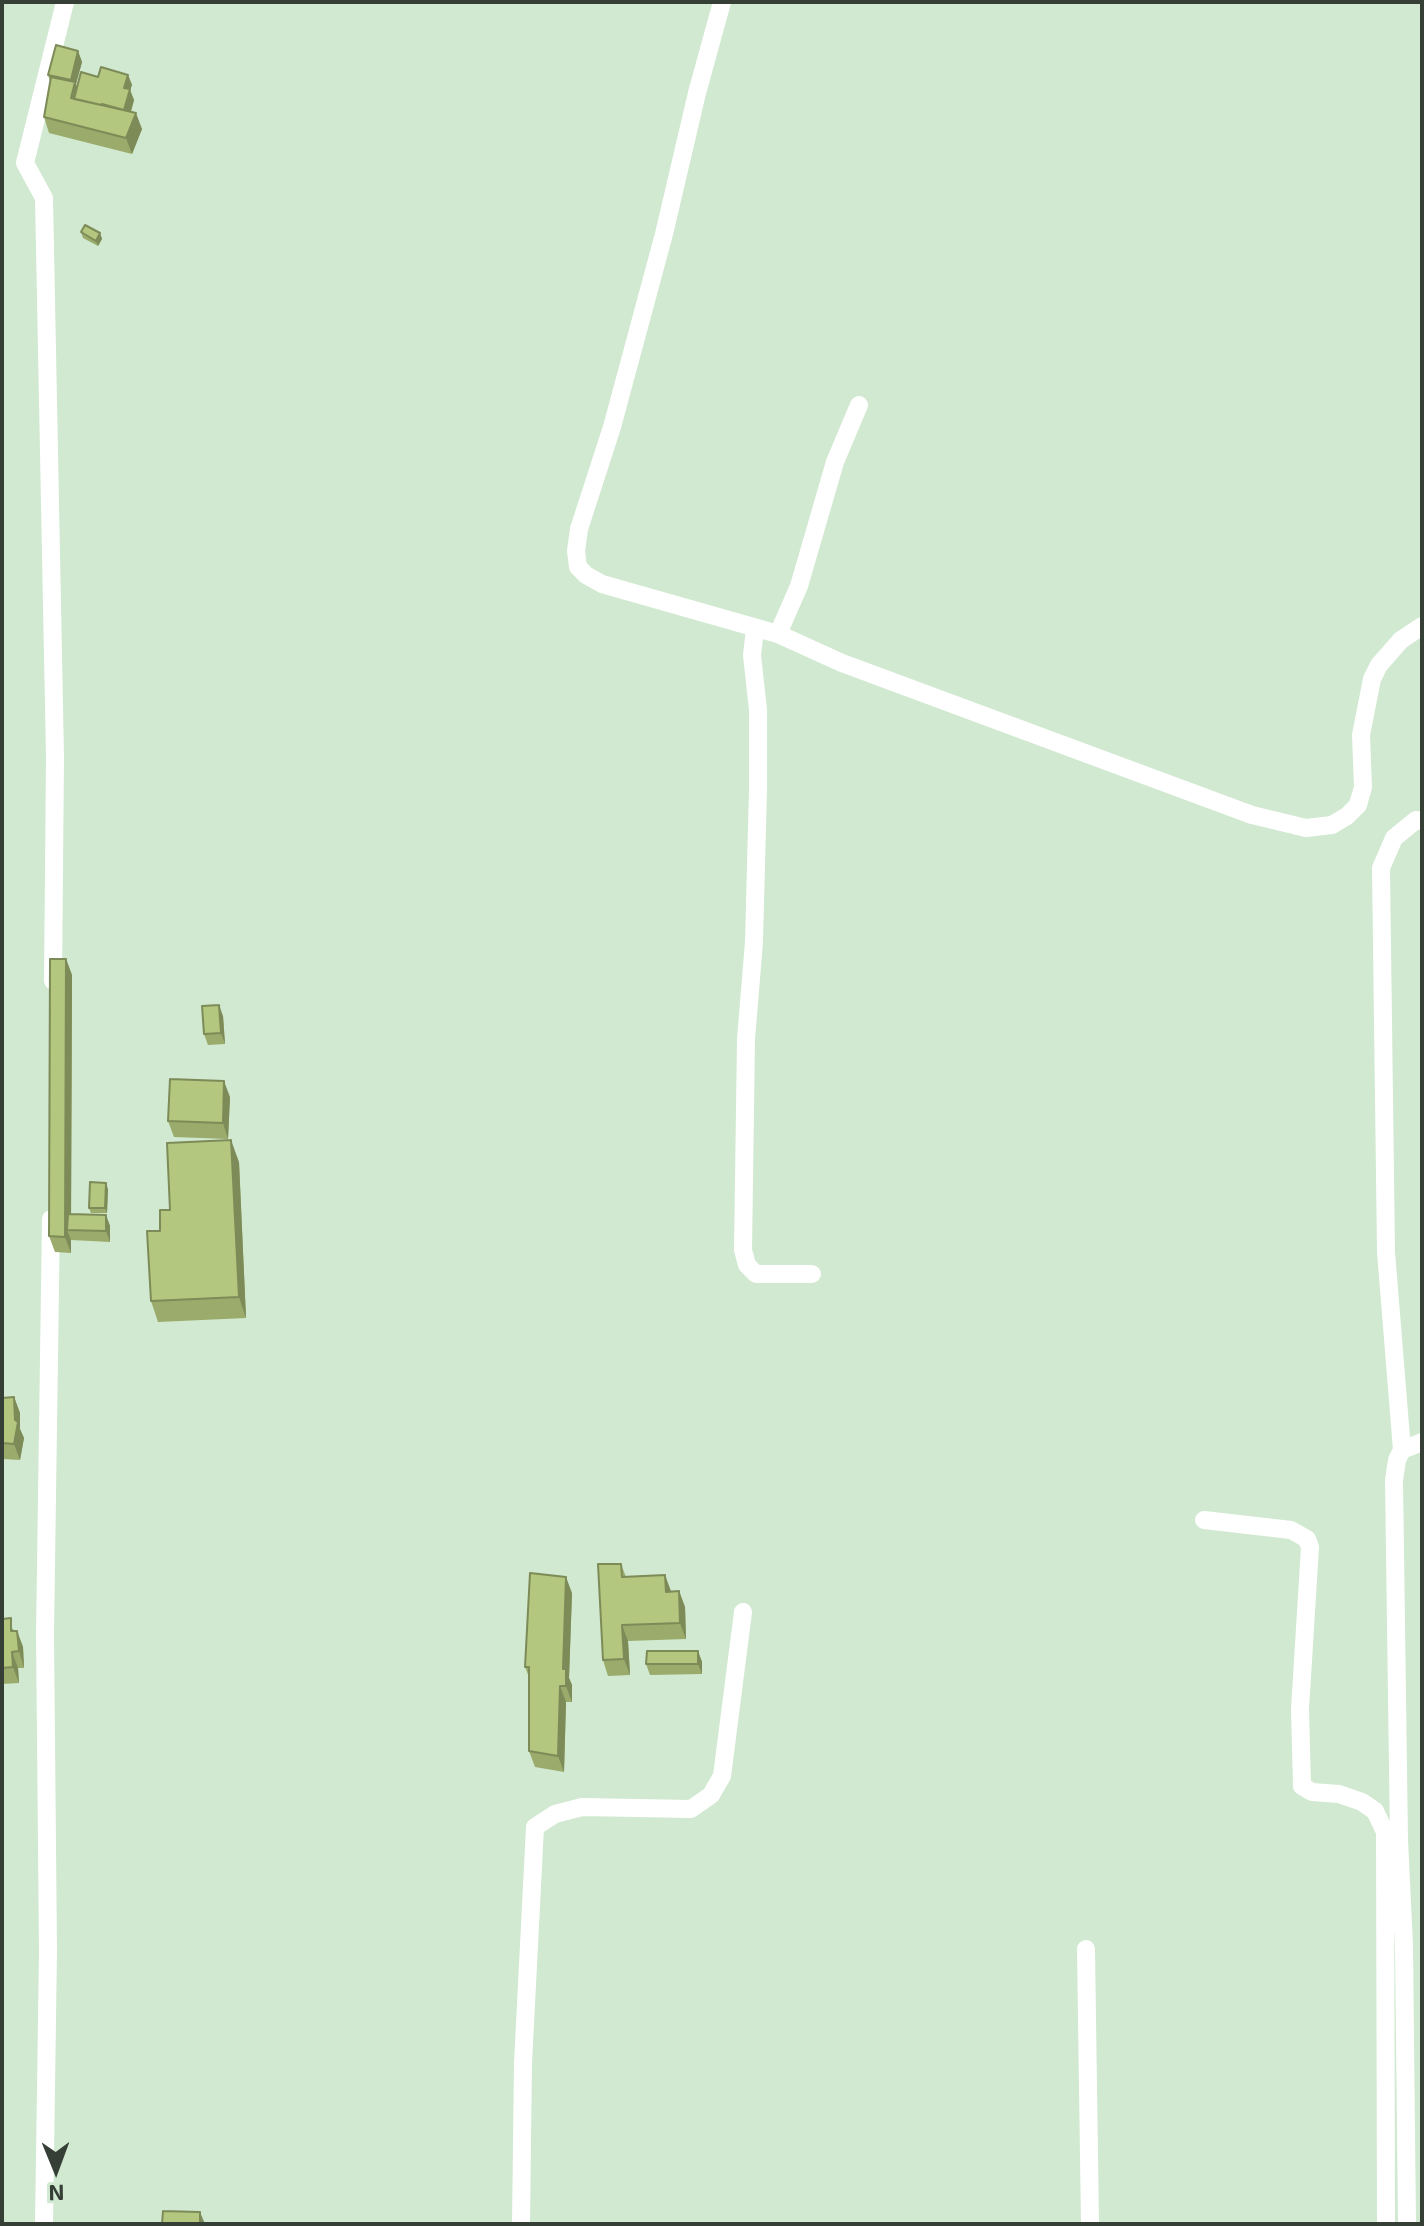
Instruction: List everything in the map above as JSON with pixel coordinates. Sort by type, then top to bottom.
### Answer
[{"type":"street","points":[[52,1001],[55,757],[44,198],[25,163],[65,2]]},
{"type":"street","points":[[722,2],[612,427],[579,529],[576,551],[578,567],[586,575],[602,584],[778,634],[842,663],[1252,815],[1306,828],[1332,825],[1358,805],[1363,787],[1361,735],[1372,679],[1379,665],[1401,640],[1422,626]]},
{"type":"street","points":[[778,634],[799,586],[835,462],[859,405]]},
{"type":"street","points":[[755,629],[752,655],[758,710],[758,789],[754,942],[746,1039],[743,1250],[747,1265],[756,1274],[812,1274]]},
{"type":"street","points":[[1407,2224],[1394,1480],[1402,1450],[1386,1252],[1381,868],[1394,838],[1416,820],[1422,821]]},
{"type":"street","points":[[44,2224],[48,1951],[45,1634],[51,1203]]},
{"type":"street","points":[[1402,1450],[1422,1442]]},
{"type":"street","points":[[1204,1520],[1291,1530],[1307,1539],[1310,1547],[1300,1709],[1302,1786],[1312,1792],[1339,1794],[1362,1802],[1375,1811],[1385,1832],[1386,2224]]},
{"type":"street","points":[[521,2224],[521,2110],[535,1827],[555,1814],[582,1807],[691,1809],[711,1795],[722,1776],[743,1612]]},
{"type":"street","points":[[1086,1949],[1090,2224]]},
{"type":"building","points":[[56,45],[78,51],[71,80],[48,75]]},
{"type":"building","points":[[101,67],[128,75],[124,88],[130,89],[124,110],[74,99],[81,72],[98,77]]},
{"type":"building","points":[[51,77],[75,82],[71,98],[136,113],[126,138],[44,117]]},
{"type":"building","points":[[85,225],[100,233],[96,241],[81,232]]},
{"type":"building","points":[[50,959],[66,959],[65,1237],[49,1236]]},
{"type":"building","points":[[219,1005],[221,1033],[204,1034],[202,1006]]},
{"type":"building","points":[[170,1079],[224,1081],[223,1123],[168,1121]]},
{"type":"building","points":[[231,1140],[239,1297],[151,1301],[147,1231],[160,1231],[160,1210],[170,1210],[167,1143]]},
{"type":"building","points":[[90,1182],[106,1183],[105,1208],[89,1208]]},
{"type":"building","points":[[68,1214],[106,1215],[106,1231],[67,1230]]},
{"type":"building","points":[[14,1397],[15,1420],[18,1422],[14,1444],[2,1443],[2,1398]]},
{"type":"building","points":[[598,1564],[621,1564],[622,1577],[665,1575],[666,1592],[679,1591],[680,1623],[622,1625],[624,1659],[603,1660]]},
{"type":"building","points":[[530,1573],[566,1577],[563,1669],[566,1669],[566,1686],[560,1686],[558,1756],[529,1751],[529,1667],[525,1667]]},
{"type":"building","points":[[11,1618],[11,1631],[17,1631],[19,1651],[12,1652],[13,1667],[2,1668],[2,1619]]},
{"type":"building","points":[[647,1651],[698,1651],[698,1664],[646,1664]]},
{"type":"building","points":[[163,2211],[200,2212],[200,2224],[162,2224]]}]
